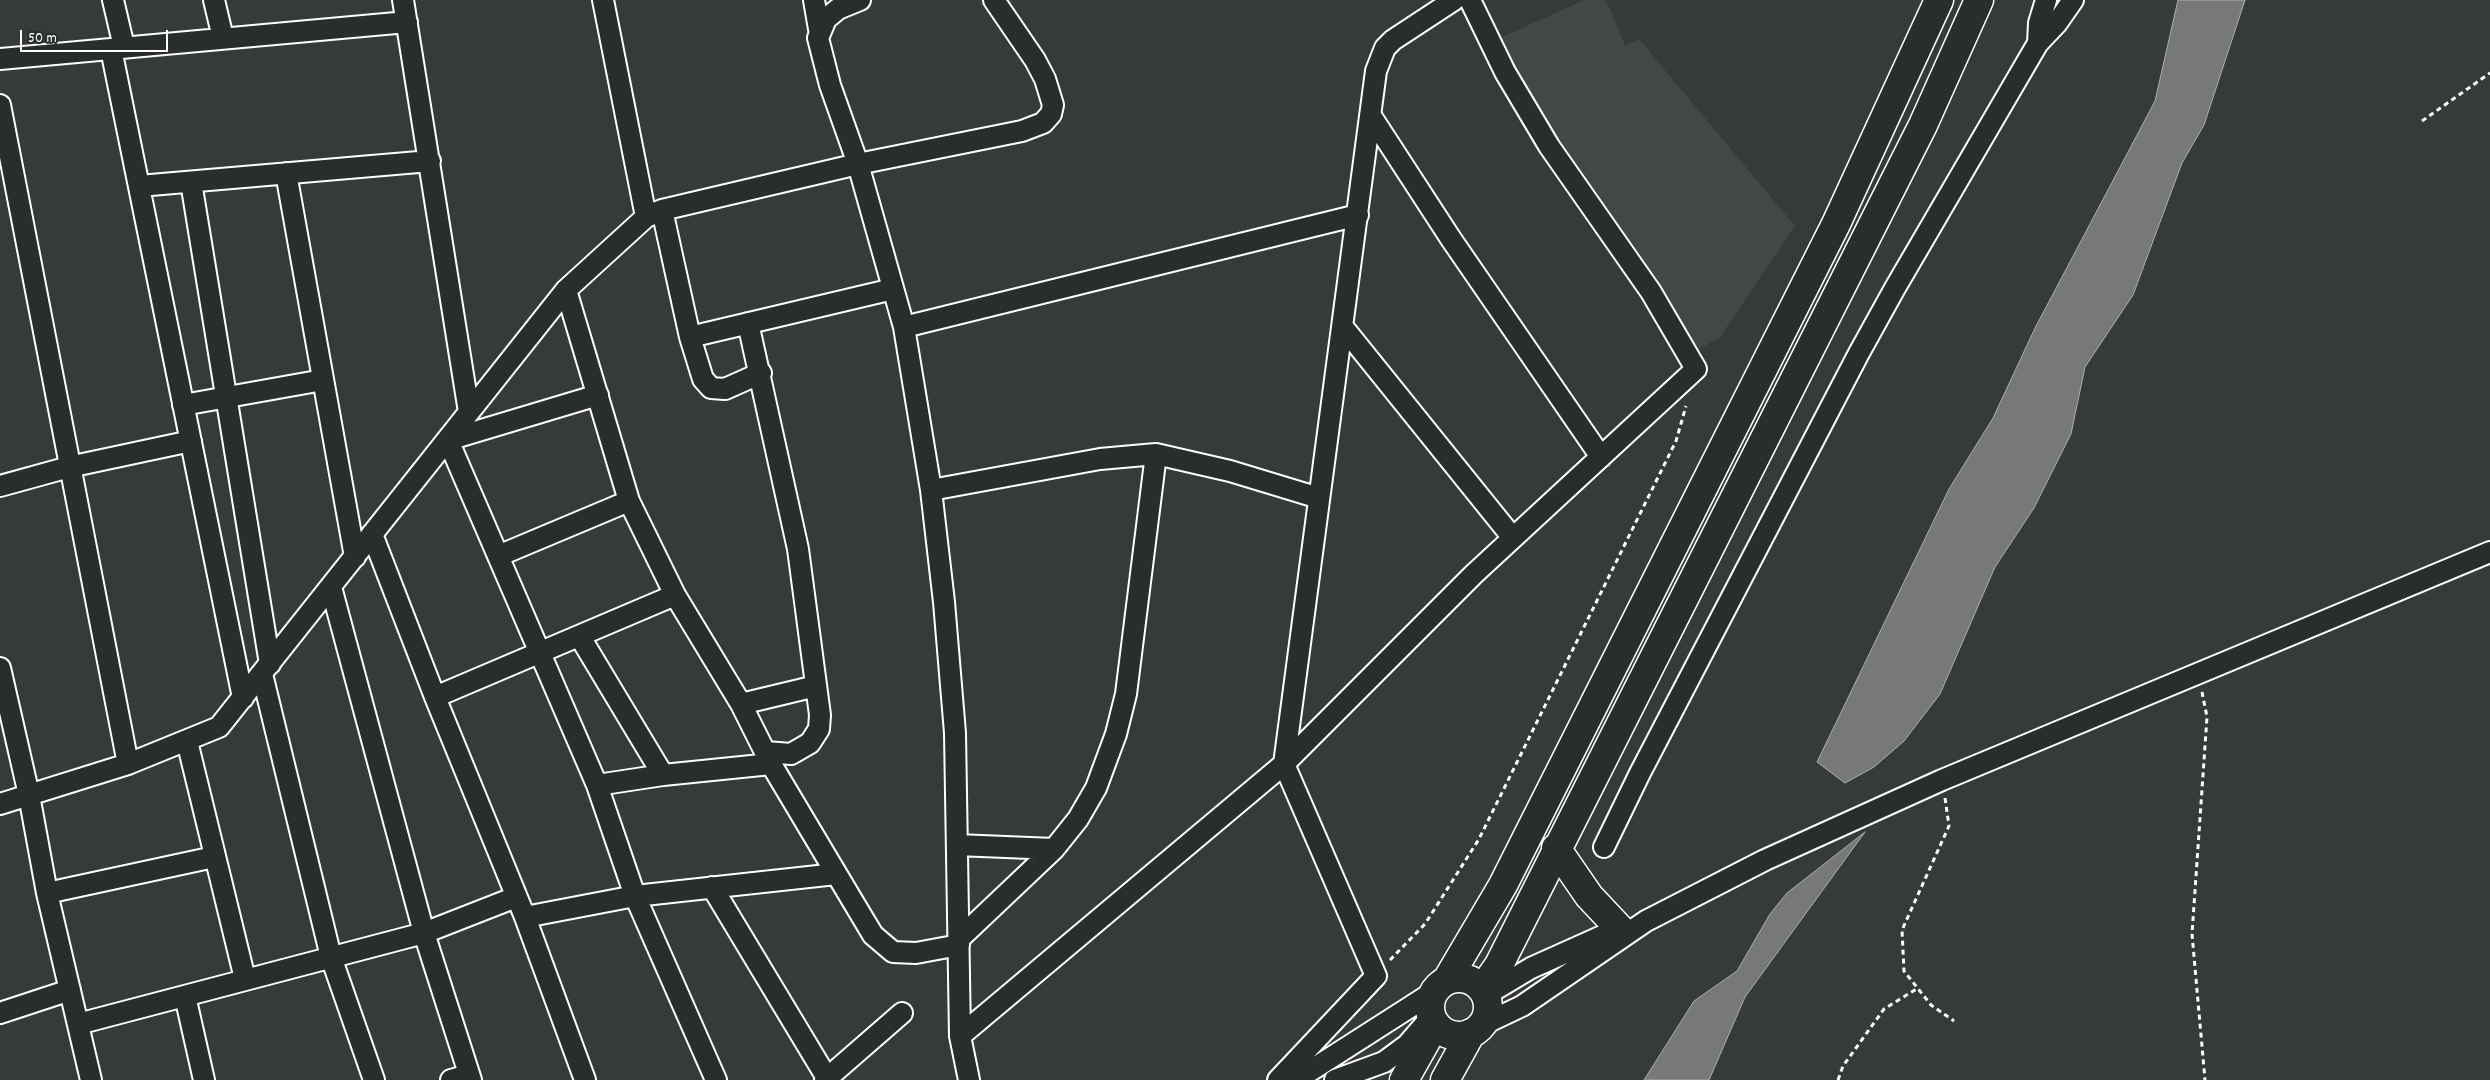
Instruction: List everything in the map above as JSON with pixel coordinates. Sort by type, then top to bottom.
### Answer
[{"type":"main road","points":[[1404,1080],[1437,1003],[1503,885],[1836,224],[1939,0]]},
{"type":"main road","points":[[1484,991],[1923,125],[1979,0]]},
{"type":"main road","points":[[1556,848],[1589,896],[1620,928]]},
{"type":"main road","points":[[1437,1003],[1458,977],[1469,979],[1484,991],[1488,1006],[1486,1017],[1445,1080]]},
{"type":"main road","points":[[1437,1003],[1449,1034],[1460,1036],[1476,1030]]},
{"type":"street","points":[[113,0],[118,48],[139,186],[243,698]]},
{"type":"street","points":[[214,0],[223,38]]},
{"type":"street","points":[[403,0],[469,412]]},
{"type":"street","points":[[603,0],[654,214],[702,379],[711,388],[725,389],[761,373]]},
{"type":"street","points":[[814,0],[820,29],[819,48],[858,164],[904,327],[931,490],[944,602],[955,734],[960,1036],[969,1080]]},
{"type":"street","points":[[820,29],[826,20],[838,9],[860,0]]},
{"type":"street","points":[[0,804],[128,764],[219,727],[566,290],[654,214],[858,164],[1035,128],[1048,119],[1053,104],[1045,79],[1035,60],[994,0]]},
{"type":"street","points":[[1278,1080],[1376,976],[1284,764],[1376,71],[1385,48],[1404,32],[1454,0]]},
{"type":"street","points":[[960,1036],[1284,764],[1474,574],[1696,369],[1651,292],[1549,146],[1504,72],[1470,0]]},
{"type":"street","points":[[2038,43],[2039,23],[2046,0]]},
{"type":"street","points":[[1604,847],[1640,773],[1895,288],[2038,43],[2057,23],[2074,0]]},
{"type":"street","points":[[0,59],[407,22]]},
{"type":"street","points":[[0,105],[128,764]]},
{"type":"street","points":[[1371,116],[1456,247],[1601,458]]},
{"type":"street","points":[[139,186],[430,161]]},
{"type":"street","points":[[286,174],[355,557]]},
{"type":"street","points":[[191,182],[226,397],[266,669],[332,957],[374,1080]]},
{"type":"street","points":[[904,327],[1358,215]]},
{"type":"street","points":[[690,337],[893,289]]},
{"type":"street","points":[[566,290],[629,501],[675,595],[741,704],[769,758],[873,935],[893,952],[916,953],[959,942],[1054,849],[1078,819],[1096,788],[1116,734],[1126,694],[1156,454]]},
{"type":"street","points":[[597,785],[790,754],[810,743],[816,737],[819,729],[820,715],[798,549],[761,373],[748,323]]},
{"type":"street","points":[[1343,327],[1513,538]]},
{"type":"street","points":[[184,405],[323,380]]},
{"type":"street","points":[[448,440],[598,395]]},
{"type":"street","points":[[448,440],[542,653],[597,785],[635,896],[716,1080]]},
{"type":"street","points":[[0,486],[69,467],[191,442]]},
{"type":"street","points":[[931,490],[1100,459],[1156,454],[1230,471],[1319,498]]},
{"type":"street","points":[[498,556],[629,501]]},
{"type":"street","points":[[372,534],[435,697],[525,917],[585,1080]]},
{"type":"street","points":[[1476,1030],[1522,1006],[1646,921],[1765,860],[1942,780],[2197,672],[2490,552]]},
{"type":"street","points":[[330,587],[464,1078]]},
{"type":"street","points":[[435,697],[675,595]]},
{"type":"street","points":[[580,637],[663,775]]},
{"type":"street","points":[[0,668],[29,795],[47,893],[91,1080]]},
{"type":"street","points":[[741,704],[816,686]]},
{"type":"street","points":[[187,741],[214,857],[246,980]]},
{"type":"street","points":[[957,845],[1054,849]]},
{"type":"street","points":[[47,893],[214,857]]},
{"type":"street","points":[[525,917],[635,896],[836,874]]},
{"type":"street","points":[[712,887],[826,1079],[902,1013]]},
{"type":"street","points":[[78,1024],[424,933],[516,897]]},
{"type":"street","points":[[1484,991],[1620,928],[1646,921]]},
{"type":"street","points":[[0,1013],[70,990]]},
{"type":"street","points":[[184,996],[204,1080]]},
{"type":"street","points":[[1296,1080],[1437,1003]]},
{"type":"street","points":[[1335,1080],[1384,1062],[1407,1045],[1437,1003]]},
{"type":"path","points":[[2422,121],[2490,73]]},
{"type":"path","points":[[1376,976],[1425,924],[1479,839],[1676,442],[1696,369]]},
{"type":"path","points":[[2197,672],[2208,717],[2192,934],[2205,1080]]},
{"type":"path","points":[[1942,780],[1949,826],[1902,930],[1904,971],[1931,1004],[1954,1021]]},
{"type":"path","points":[[1838,1080],[1843,1066],[1884,1009],[1918,988]]},
{"type":"shaded area","points":[[1584,0],[1606,0],[1625,45],[1639,39],[1795,226],[1720,337],[1699,349],[1572,169],[1532,106],[1498,39]]},
{"type":"shaded area","points":[[2178,0],[2245,0],[2204,125],[2182,163],[2133,295],[2085,367],[2071,434],[2034,508],[1995,567],[1940,694],[1904,741],[1874,767],[1845,783],[1817,762],[1949,489],[1993,418],[2035,328],[2155,101]]},
{"type":"shaded area","points":[[1865,832],[1745,997],[1709,1080],[1644,1080],[1694,1001],[1737,971],[1770,914],[1787,893]]}]
